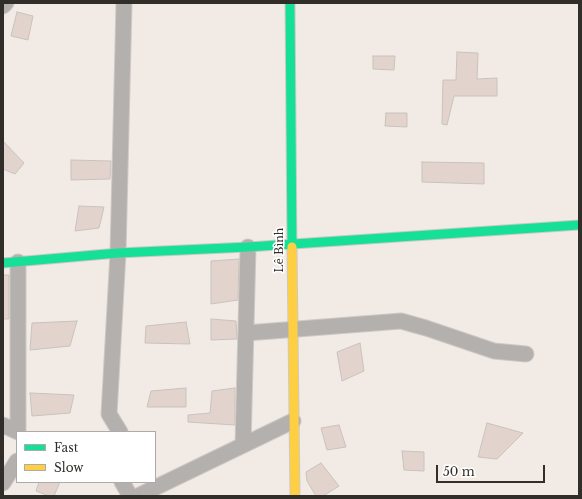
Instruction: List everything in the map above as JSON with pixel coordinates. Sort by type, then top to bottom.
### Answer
[{"type":"street","points":[[3,6],[6,3]]},
{"type":"street","points":[[119,431],[109,414],[118,253],[124,3]]},
{"type":"street","name":"Lê Bình","points":[[290,3],[292,421],[295,496]]},
{"type":"street","points":[[18,431],[10,262],[118,253],[248,247],[579,225]]},
{"type":"street","points":[[243,445],[248,247]]},
{"type":"street","points":[[246,333],[401,321],[494,351],[526,354]]},
{"type":"street","points":[[138,496],[292,421]]},
{"type":"street","points":[[3,425],[16,431]]},
{"type":"street","points":[[3,483],[16,463]]},
{"type":"street","points":[[123,483],[130,496]]},
{"type":"building","points":[[17,12],[33,16],[28,40],[11,36]]},
{"type":"building","points":[[457,52],[478,53],[477,79],[497,78],[497,96],[454,96],[447,125],[442,124],[443,80],[456,80]]},
{"type":"building","points":[[373,56],[395,56],[394,70],[373,69]]},
{"type":"building","points":[[386,113],[407,113],[407,127],[385,126]]},
{"type":"building","points":[[3,141],[24,163],[15,174],[3,169]]},
{"type":"building","points":[[71,160],[111,161],[110,179],[71,180]]},
{"type":"building","points":[[422,162],[484,163],[484,184],[422,182]]},
{"type":"building","points":[[79,206],[104,207],[99,228],[75,231]]},
{"type":"building","points":[[239,259],[238,300],[211,304],[211,261]]},
{"type":"building","points":[[3,275],[9,275],[9,319],[3,319]]},
{"type":"building","points":[[211,319],[236,321],[237,339],[211,340]]},
{"type":"building","points":[[77,321],[70,346],[30,350],[32,323]]},
{"type":"building","points":[[186,322],[190,344],[145,343],[146,326]]},
{"type":"building","points":[[360,343],[364,371],[342,381],[337,352]]},
{"type":"building","points":[[186,388],[186,407],[147,407],[151,391]]},
{"type":"building","points":[[235,388],[235,425],[188,422],[188,415],[210,413],[212,391]]},
{"type":"building","points":[[30,393],[74,395],[70,413],[32,416]]},
{"type":"building","points":[[487,423],[523,433],[497,459],[478,457]]},
{"type":"building","points":[[339,425],[346,447],[327,450],[321,428]]},
{"type":"building","points":[[402,451],[424,452],[424,471],[404,470]]},
{"type":"building","points":[[321,463],[339,486],[323,496],[316,496],[307,481],[306,472]]},
{"type":"building","points":[[39,483],[60,483],[54,496],[49,496],[36,491]]},
{"type":"traffic: fast","points":[[290,3],[292,247]]},
{"type":"traffic: fast","points":[[3,263],[118,253],[248,247],[579,225]]},
{"type":"traffic: slow","points":[[292,247],[295,496]]}]
